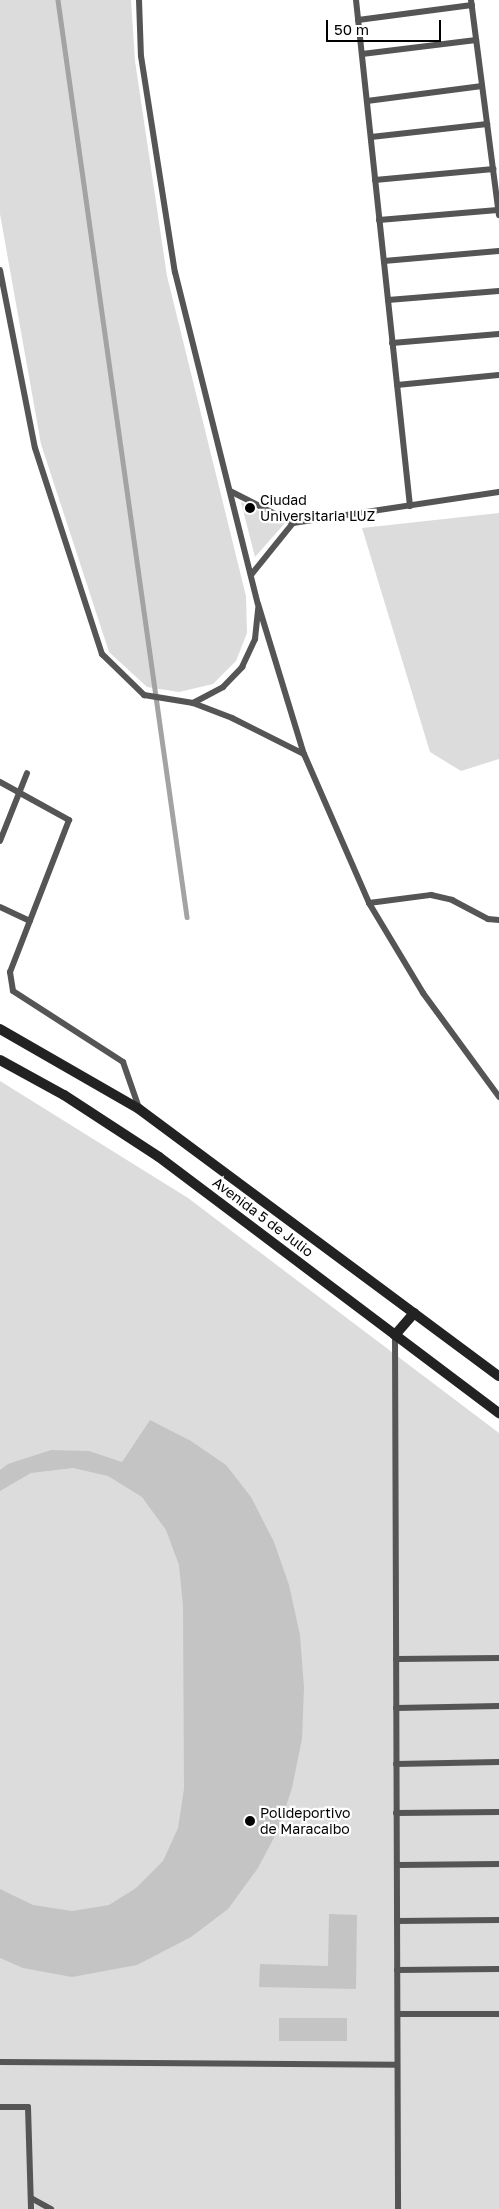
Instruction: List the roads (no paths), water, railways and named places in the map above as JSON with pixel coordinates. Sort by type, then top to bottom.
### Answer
[{"type":"main road","name":"Avenida 5 de Julio","points":[[0,1029],[139,1109],[499,1376]]},
{"type":"main road","name":"Avenida 5 de Julio","points":[[0,1060],[64,1095],[159,1157],[499,1413]]},
{"type":"main road","points":[[395,1335],[414,1313]]},
{"type":"lane","points":[[139,0],[141,56],[175,272],[258,604],[304,754],[369,903],[423,993],[499,1097]]},
{"type":"lane","points":[[356,0],[410,506]]},
{"type":"lane","points":[[358,20],[471,3],[499,213],[380,220]]},
{"type":"lane","points":[[362,54],[476,40]]},
{"type":"lane","points":[[367,100],[482,86]]},
{"type":"lane","points":[[371,137],[487,124]]},
{"type":"lane","points":[[375,180],[493,169]]},
{"type":"lane","points":[[384,261],[499,251]]},
{"type":"lane","points":[[0,270],[35,448],[102,654],[144,695],[193,702],[232,718],[304,754]]},
{"type":"lane","points":[[388,300],[499,292]]},
{"type":"lane","points":[[392,343],[499,334]]},
{"type":"lane","points":[[397,385],[499,375]]},
{"type":"lane","points":[[230,491],[294,523],[499,492]]},
{"type":"lane","points":[[251,575],[294,523]]},
{"type":"lane","points":[[193,702],[223,687],[242,667],[254,639],[258,604]]},
{"type":"lane","points":[[0,841],[3,825],[19,793],[26,773]]},
{"type":"lane","points":[[0,782],[69,820],[10,972],[13,991],[123,1062],[139,1109]]},
{"type":"lane","points":[[369,903],[431,895],[452,900],[488,919],[499,920]]},
{"type":"lane","points":[[0,907],[30,921]]},
{"type":"lane","points":[[395,1335],[398,2209]]},
{"type":"lane","points":[[396,1659],[499,1658]]},
{"type":"lane","points":[[396,1708],[499,1706]]},
{"type":"lane","points":[[396,1764],[499,1762]]},
{"type":"lane","points":[[396,1813],[499,1812]]},
{"type":"lane","points":[[397,1865],[499,1864]]},
{"type":"lane","points":[[397,1921],[499,1920]]},
{"type":"lane","points":[[397,1970],[499,1969]]},
{"type":"lane","points":[[398,2014],[499,2014]]},
{"type":"lane","points":[[0,2062],[397,2065]]},
{"type":"lane","points":[[0,2107],[28,2107],[31,2209]]},
{"type":"lane","points":[[30,2198],[51,2209]]},
{"type":"waterway","points":[[58,0],[187,917]]},
{"type":"place","name":"Ciudad Universitaria LUZ","points":[[250,508]]},
{"type":"place","name":"Polideportivo de Maracaibo","points":[[250,1821]]}]
